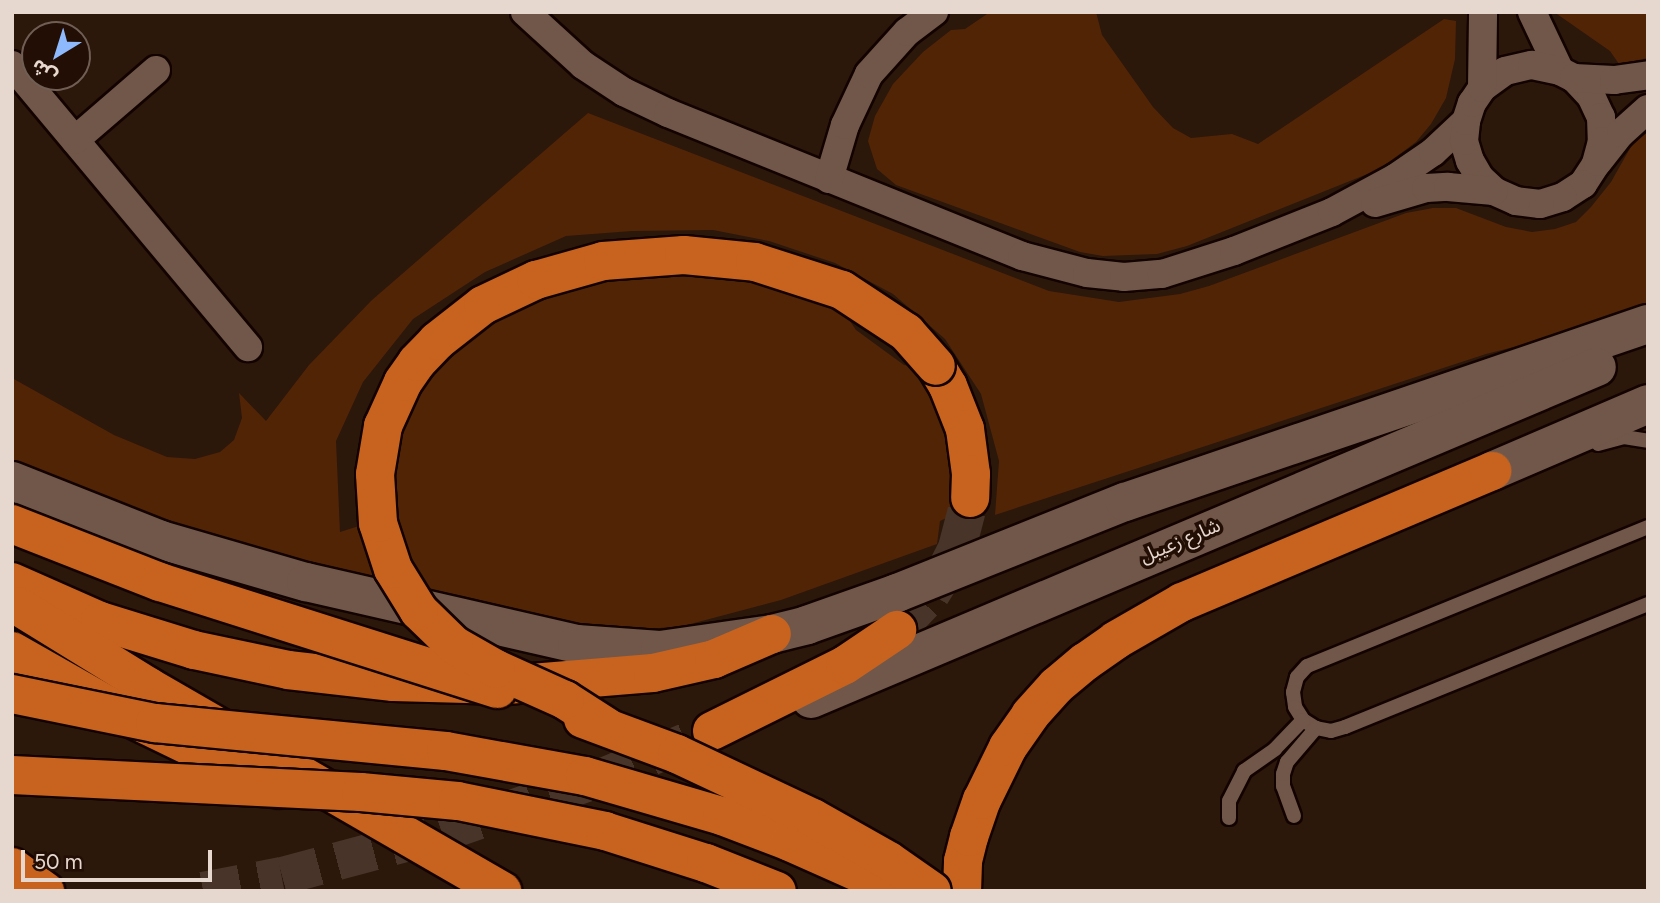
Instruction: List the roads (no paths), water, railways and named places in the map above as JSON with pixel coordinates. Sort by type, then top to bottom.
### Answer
[{"type":"highway","points":[[607,727],[565,700],[496,669],[454,645],[419,611],[393,569],[378,523],[375,474],[388,415],[403,382],[437,341],[483,305],[536,280],[603,261],[684,255],[755,262],[842,290],[906,332],[936,366],[948,386],[965,429],[970,463],[970,498]]},
{"type":"highway","points":[[962,891],[963,861],[969,837],[982,800],[1008,747],[1047,696],[1085,662],[1116,640],[1182,602],[1492,471]]},
{"type":"highway","points":[[12,524],[160,582],[607,727],[689,760],[813,818],[879,855],[932,891]]},
{"type":"highway","points":[[12,582],[100,621],[194,650],[288,670],[393,682],[508,685],[653,673],[714,659],[772,634]]},
{"type":"highway","points":[[12,603],[149,687],[500,891]]},
{"type":"highway","points":[[712,731],[845,665],[897,630]]},
{"type":"highway","points":[[12,652],[123,714],[416,857],[500,891]]},
{"type":"highway","points":[[12,694],[155,723],[446,751],[585,776],[722,816],[790,842],[899,891]]},
{"type":"highway","points":[[12,775],[361,792],[458,801],[605,831],[706,863],[777,891]]},
{"type":"highway","points":[[12,867],[45,891]]},
{"type":"main road","points":[[12,481],[93,515],[232,562],[577,644],[660,650],[772,634],[867,604],[1125,502],[1648,324]]},
{"type":"main road","name":"شارع زعيبل","points":[[712,731],[753,723],[825,694],[1192,536],[1648,346]]},
{"type":"main road","points":[[1492,471],[1648,404]]},
{"type":"street","points":[[525,12],[583,65],[624,92],[668,113],[1049,265],[1087,273],[1124,277],[1162,274],[1199,264],[1332,212],[1415,166],[1465,121]]},
{"type":"street","points":[[829,179],[845,125],[869,74],[907,32],[934,12]]},
{"type":"street","points":[[1482,88],[1483,12]]},
{"type":"street","points":[[1532,12],[1567,75],[1591,96],[1601,117],[1602,141],[1596,164]]},
{"type":"street","points":[[12,65],[248,347]]},
{"type":"street","points":[[1648,75],[1614,80],[1567,75],[1532,65],[1505,71],[1482,88],[1472,103],[1465,121],[1464,141],[1470,161],[1480,178],[1494,191],[1516,201],[1540,204],[1563,197],[1583,184],[1621,133],[1648,109]]},
{"type":"street","points":[[75,140],[156,70]]},
{"type":"street","points":[[1332,212],[1357,209],[1426,188],[1494,191]]},
{"type":"lane","points":[[1492,471],[1544,461],[1624,437],[1648,441]]},
{"type":"lane","points":[[1648,527],[1307,667],[1297,677],[1293,692],[1295,706],[1303,720],[1316,728],[1331,731],[1345,727],[1648,604]]},
{"type":"lane","points":[[1229,818],[1229,801],[1244,771],[1275,749],[1303,720]]},
{"type":"lane","points":[[1294,816],[1283,786],[1283,774],[1287,762],[1316,728]]},
{"type":"tunnel","points":[[897,630],[931,594],[945,572],[957,548],[970,498]]},
{"type":"tunnel","points":[[203,891],[282,876],[442,833],[598,779],[712,731]]}]
